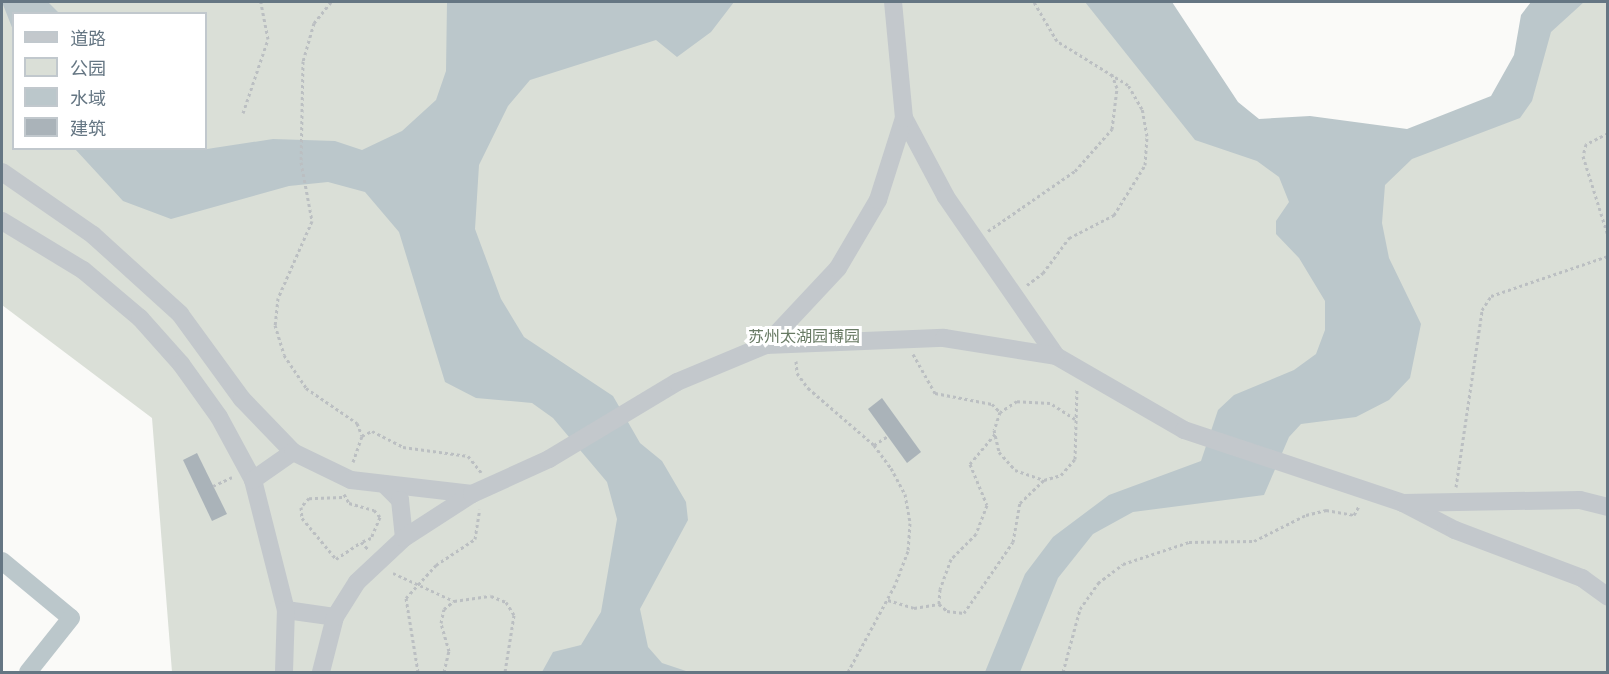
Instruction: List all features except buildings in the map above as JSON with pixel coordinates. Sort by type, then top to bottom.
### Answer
[{"type":"street","points":[[766,345],[838,268],[878,200],[904,118],[893,2]]},
{"type":"street","points":[[904,118],[974,240],[1010,297],[1056,356],[1184,430],[1403,503],[1455,531],[1582,578],[1608,597]]},
{"type":"street","points":[[2,172],[93,234],[180,314],[242,399],[293,452],[351,480],[386,486],[476,492]]},
{"type":"street","points":[[2,221],[83,270],[140,318],[219,417],[253,480],[286,610],[284,672]]},
{"type":"street","points":[[321,672],[335,617],[378,560],[404,538],[476,492],[549,459],[676,382],[766,345],[914,337],[1056,356]]},
{"type":"street","points":[[253,480],[293,452]]},
{"type":"street","points":[[386,486],[400,500],[404,538]]},
{"type":"street","points":[[1403,503],[1454,499],[1580,500],[1608,507]]},
{"type":"street","points":[[286,610],[335,617]]},
{"type":"path","points":[[243,112],[268,39],[261,2]]},
{"type":"path","points":[[331,2],[314,23],[303,61],[302,162],[312,221],[278,298],[275,325],[284,355],[306,388],[357,423],[362,435],[351,480],[342,497]]},
{"type":"path","points":[[1010,297],[1043,273],[1069,238],[1114,215],[1145,165],[1142,109],[1128,85],[1057,41],[1034,2]]},
{"type":"path","points":[[974,240],[1075,171],[1112,129],[1117,88],[1110,72]]},
{"type":"path","points":[[1608,133],[1586,144],[1583,156],[1608,236]]},
{"type":"path","points":[[1454,499],[1482,310],[1491,296],[1608,256]]},
{"type":"path","points":[[914,337],[913,360],[935,393],[992,404],[1000,412]]},
{"type":"path","points":[[795,345],[797,374],[808,388],[874,445],[905,495],[910,524],[908,551],[888,600],[848,672]]},
{"type":"path","points":[[888,600],[914,608],[939,604],[964,613],[1013,542],[1020,503],[1044,480],[1061,475],[1075,459],[1075,419],[1082,372]]},
{"type":"path","points":[[1000,412],[1032,400],[1075,419]]},
{"type":"path","points":[[1000,412],[995,435],[999,452],[1015,470],[1044,480]]},
{"type":"path","points":[[362,435],[372,431],[403,447],[468,456],[480,466],[476,492],[474,539],[416,584],[406,598],[406,618],[418,672]]},
{"type":"path","points":[[939,604],[951,559],[984,520],[987,505],[970,464],[995,435]]},
{"type":"path","points":[[874,445],[888,436]]},
{"type":"path","points":[[1063,672],[1080,609],[1098,583],[1123,564],[1189,542],[1254,541],[1326,510],[1354,515],[1366,491]]},
{"type":"path","points":[[342,497],[380,518],[371,538],[336,558],[302,518],[301,507],[309,498],[342,497]]},
{"type":"path","points":[[361,542],[378,560],[416,584],[454,601]]},
{"type":"path","points":[[444,672],[449,651],[441,623],[444,609],[454,601],[491,596],[506,602],[514,615],[505,672]]},
{"type":"green space","name":"苏州太湖园博园","points":[[2,2],[1120,2],[1207,129],[1385,150],[1496,106],[1559,2],[1607,2],[1607,672],[172,672],[152,418],[2,305]]},
{"type":"water","points":[[2,2],[48,2],[58,12],[12,12],[12,27]]},
{"type":"water","points":[[447,2],[734,2],[711,32],[677,57],[656,40],[530,80],[508,106],[479,165],[475,229],[501,299],[524,337],[613,396],[640,443],[662,461],[686,502],[688,520],[640,609],[648,647],[662,663],[689,672],[542,672],[553,652],[581,645],[601,612],[617,519],[607,482],[553,418],[532,403],[476,398],[445,382],[399,232],[365,192],[328,182],[289,186],[171,219],[123,201],[76,150],[207,150],[273,139],[335,141],[362,150],[402,131],[436,100],[446,71]]},
{"type":"water","points":[[1085,2],[1172,2],[1238,102],[1259,119],[1310,116],[1407,129],[1491,96],[1514,55],[1521,15],[1531,2],[1584,2],[1551,32],[1532,101],[1520,118],[1412,159],[1385,185],[1382,223],[1389,258],[1421,324],[1410,378],[1389,400],[1356,417],[1301,424],[1289,437],[1264,495],[1133,512],[1093,534],[1058,578],[1020,672],[985,672],[1025,574],[1053,537],[1109,495],[1201,461],[1218,410],[1234,395],[1294,370],[1316,354],[1325,330],[1325,301],[1299,258],[1276,234],[1276,221],[1289,202],[1279,177],[1257,161],[1195,140]]},
{"type":"waterway","points":[[2,561],[71,618],[28,672]]}]
